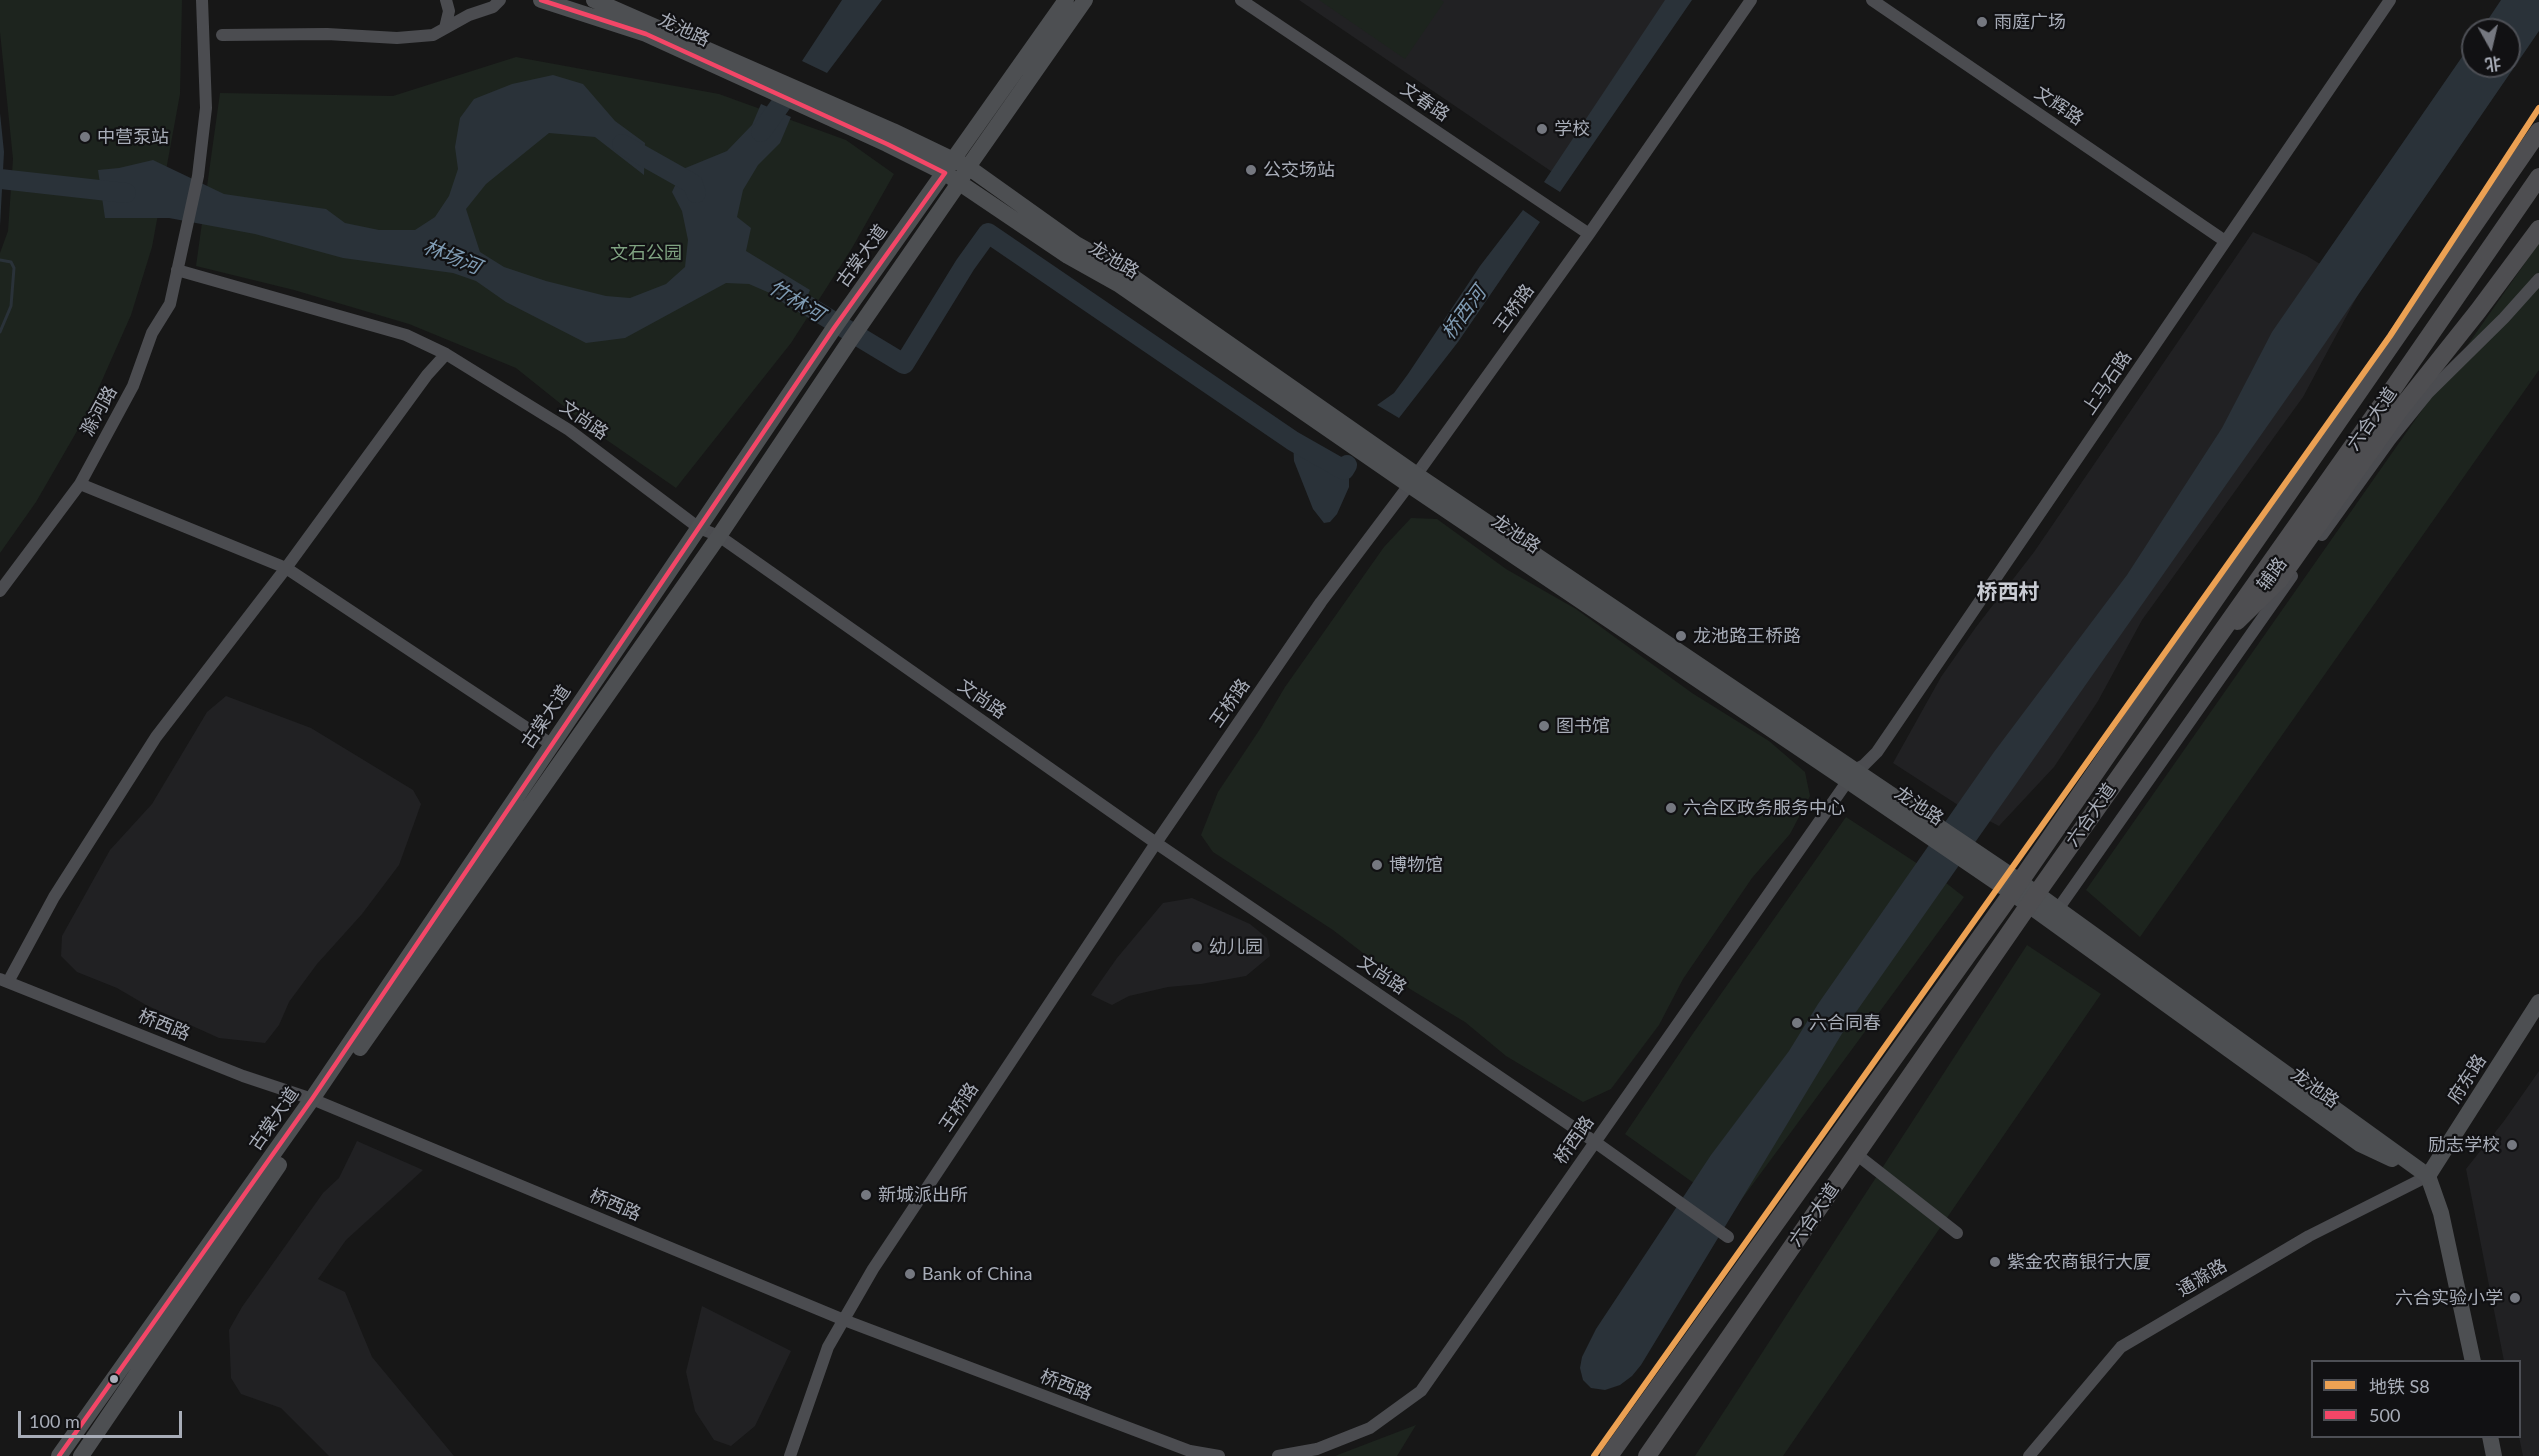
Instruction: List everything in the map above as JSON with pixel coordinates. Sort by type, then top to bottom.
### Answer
[{"type":"highway","name":"六合大道","points":[[1609,1456],[2016,887],[2539,131]]},
{"type":"highway","name":"六合大道","points":[[1647,1456],[2211,644],[2379,410],[2539,177]]},
{"type":"highway","points":[[2211,644],[2251,609],[2279,580],[2384,431],[2539,229]]},
{"type":"main road","name":"龙池路","points":[[540,0],[646,33],[745,81],[887,144],[957,171]]},
{"type":"main road","name":"龙池路","points":[[594,0],[957,171],[1068,256],[1118,284],[1413,480],[2016,887],[2360,1144],[2428,1176]]},
{"type":"main road","name":"古棠大道","points":[[59,1456],[316,1101],[719,536],[851,339],[1066,0]]},
{"type":"main road","name":"古棠大道","points":[[81,1456],[551,744],[834,328],[957,171],[1085,0]]},
{"type":"main road","name":"龙池路","points":[[2033,899],[2058,909],[2428,1176]]},
{"type":"main road","name":"府东路","points":[[2428,1176],[2539,1002]]},
{"type":"main road","points":[[2428,1176],[2441,1214],[2474,1360]]},
{"type":"main road","points":[[2490,1438],[2494,1456]]},
{"type":"street","name":"滁河路","points":[[0,591],[80,484],[133,386],[152,333],[170,304],[198,176],[207,88],[202,0]]},
{"type":"street","points":[[445,28],[449,11],[446,0]]},
{"type":"street","points":[[222,35],[327,34],[398,38],[433,35],[469,15],[493,7],[500,0]]},
{"type":"street","name":"文春路","points":[[1242,0],[1589,234]]},
{"type":"street","name":"王桥路","points":[[790,1456],[828,1347],[873,1269],[1156,843],[1321,603],[1413,480],[1589,234],[1751,0]]},
{"type":"street","name":"文辉路","points":[[1872,0],[2225,241]]},
{"type":"street","name":"上马石路","points":[[1852,775],[1877,752],[2390,0]]},
{"type":"street","name":"文尚路","points":[[177,270],[406,335],[446,354],[569,430],[699,528],[719,536],[1156,843],[1595,1142],[1728,1237]]},
{"type":"street","name":"辅路","points":[[2058,909],[2246,640],[2390,440],[2428,393],[2504,318],[2539,279]]},
{"type":"street","points":[[4,981],[54,897],[156,737],[286,568],[427,375],[446,354]]},
{"type":"street","points":[[2384,431],[2414,411]]},
{"type":"street","points":[[80,484],[286,568],[551,744]]},
{"type":"street","name":"桥西路","points":[[1278,1456],[1317,1449],[1370,1428],[1421,1391],[1852,775]]},
{"type":"street","name":"桥西路","points":[[4,981],[243,1076],[316,1101],[844,1320],[1190,1451],[1219,1456]]},
{"type":"street","points":[[1856,1154],[1958,1233]]},
{"type":"street","name":"通滁路","points":[[2029,1456],[2121,1347],[2309,1236],[2428,1176]]},
{"type":"shaded area","name":"学校","points":[[1299,0],[1676,0],[1564,180]]},
{"type":"shaded area","points":[[2253,232],[2307,256],[2361,289],[2303,397],[2142,620],[2098,701],[2054,767],[1999,826],[1958,805],[1893,763],[1941,677],[2034,552]]},
{"type":"shaded area","points":[[226,696],[311,728],[413,790],[421,804],[399,865],[362,914],[317,964],[289,1002],[279,1025],[265,1043],[219,1038],[146,1005],[117,988],[77,972],[61,956],[62,936],[110,850],[152,804],[207,712]]},
{"type":"shaded area","name":"幼儿园","points":[[1192,898],[1250,924],[1267,938],[1270,956],[1246,976],[1168,987],[1129,996],[1112,1005],[1091,995],[1117,958],[1163,903]]},
{"type":"shaded area","points":[[2539,1071],[2539,1456],[2523,1456],[2519,1438],[2521,1360],[2504,1360],[2466,1169],[2504,1121]]},
{"type":"shaded area","points":[[357,1141],[423,1170],[346,1240],[318,1279],[345,1292],[372,1357],[454,1456],[329,1456],[281,1408],[241,1394],[231,1378],[229,1330],[242,1307],[323,1193],[339,1178]]},
{"type":"shaded area","points":[[702,1306],[791,1351],[755,1426],[731,1446],[714,1440],[695,1411],[686,1372]]},
{"type":"green space","points":[[0,0],[182,0],[180,94],[152,247],[131,315],[88,412],[36,502],[0,553],[0,253],[8,231],[13,159],[0,32]]},
{"type":"green space","points":[[1319,0],[1441,0],[1444,2],[1405,59]]},
{"type":"green space","name":"文石公园","points":[[516,57],[719,94],[846,140],[894,174],[852,248],[791,343],[676,488],[601,436],[516,368],[409,324],[294,290],[196,266],[220,93],[393,96]]},
{"type":"green space","points":[[2539,243],[2539,370],[2140,937],[2086,890]]},
{"type":"green space","points":[[1411,518],[1437,519],[1506,569],[1576,609],[1692,693],[1769,741],[1805,772],[1810,796],[1790,834],[1752,878],[1683,979],[1659,1025],[1611,1089],[1583,1102],[1506,1056],[1465,1022],[1410,989],[1333,930],[1213,852],[1201,835],[1218,792],[1285,687],[1384,547]]},
{"type":"green space","points":[[1846,817],[1941,879],[1964,897],[1733,1211],[1625,1134]]},
{"type":"green space","points":[[2027,945],[2101,994],[1783,1456],[1695,1456]]},
{"type":"green space","points":[[1416,1425],[1397,1456],[1335,1456],[1361,1446]]},
{"type":"water","points":[[842,0],[882,0],[827,73],[802,61]]},
{"type":"water","points":[[1665,0],[1692,0],[1560,192],[1544,182]]},
{"type":"water","points":[[2501,0],[2539,0],[2539,31],[2521,57],[2521,18],[2489,18]]},
{"type":"water","points":[[2461,58],[2461,78],[2507,78],[2308,368],[1849,1022],[1641,1365],[1620,1385],[1605,1390],[1591,1388],[1583,1380],[1580,1368],[1582,1357],[1596,1329],[1711,1155],[1789,1051],[1818,1004],[1994,752],[2127,575],[2222,428],[2272,332]]},
{"type":"water","points":[[553,75],[583,84],[615,121],[645,143],[644,175],[595,137],[549,133],[486,184],[466,209],[480,252],[504,267],[546,281],[606,296],[630,298],[666,284],[685,267],[688,240],[682,211],[672,192],[683,169],[727,151],[752,125],[761,104],[791,117],[780,143],[758,165],[743,190],[737,217],[751,228],[746,251],[810,290],[800,313],[772,294],[749,284],[726,283],[625,338],[586,343],[506,302],[476,281],[453,273],[343,258],[255,234],[169,218],[105,218],[98,170],[153,160],[224,194],[326,209],[345,223],[379,230],[415,230],[435,217],[449,196],[458,169],[455,147],[460,118],[474,99],[512,84]]},
{"type":"water","points":[[0,113],[4,152],[0,226]]},
{"type":"water","name":"桥西河","points":[[1523,210],[1540,222],[1458,342],[1399,418],[1377,405],[1394,393],[1480,266]]},
{"type":"water","points":[[1293,441],[1315,448],[1344,470],[1349,478],[1349,487],[1337,514],[1330,522],[1324,523],[1313,509],[1294,461]]},
{"type":"waterway","name":"林场河","points":[[761,132],[783,101]]},
{"type":"waterway","name":"竹林河","points":[[622,144],[693,184],[696,193]]},
{"type":"waterway","name":"林场河","points":[[0,179],[126,193]]},
{"type":"waterway","name":"竹林河","points":[[783,291],[904,364],[965,265],[988,233],[1293,441],[1344,470],[1347,465]]},
{"type":"waterway","points":[[0,260],[11,262],[14,268],[11,306],[0,332]]},
{"type":"metro line","name":"S8","points":[[1594,1456],[2390,336],[2539,108]]},
{"type":"transit line","name":"500","points":[[59,1456],[312,1099],[834,328],[945,173],[887,144],[646,34],[541,0]]},
{"type":"place","name":"雨庭广场","points":[[1982,22]]},
{"type":"place","name":"学校","points":[[1542,129]]},
{"type":"place","name":"中营泵站","points":[[85,137]]},
{"type":"place","name":"公交场站","points":[[1251,170]]},
{"type":"place","name":"龙池路王桥路","points":[[1681,636]]},
{"type":"place","name":"图书馆","points":[[1544,726]]},
{"type":"place","name":"六合区政务服务中心","points":[[1671,808]]},
{"type":"place","name":"博物馆","points":[[1377,865]]},
{"type":"place","name":"幼儿园","points":[[1197,947]]},
{"type":"place","name":"六合同春","points":[[1797,1023]]},
{"type":"place","name":"励志学校","points":[[2512,1145]]},
{"type":"place","name":"新城派出所","points":[[866,1195]]},
{"type":"place","name":"紫金农商银行大厦","points":[[1995,1262]]},
{"type":"place","name":"Bank of China","points":[[910,1274]]},
{"type":"place","name":"六合实验小学","points":[[2515,1298]]},
{"type":"district","name":"桥西村","points":[[2008,592]]}]
